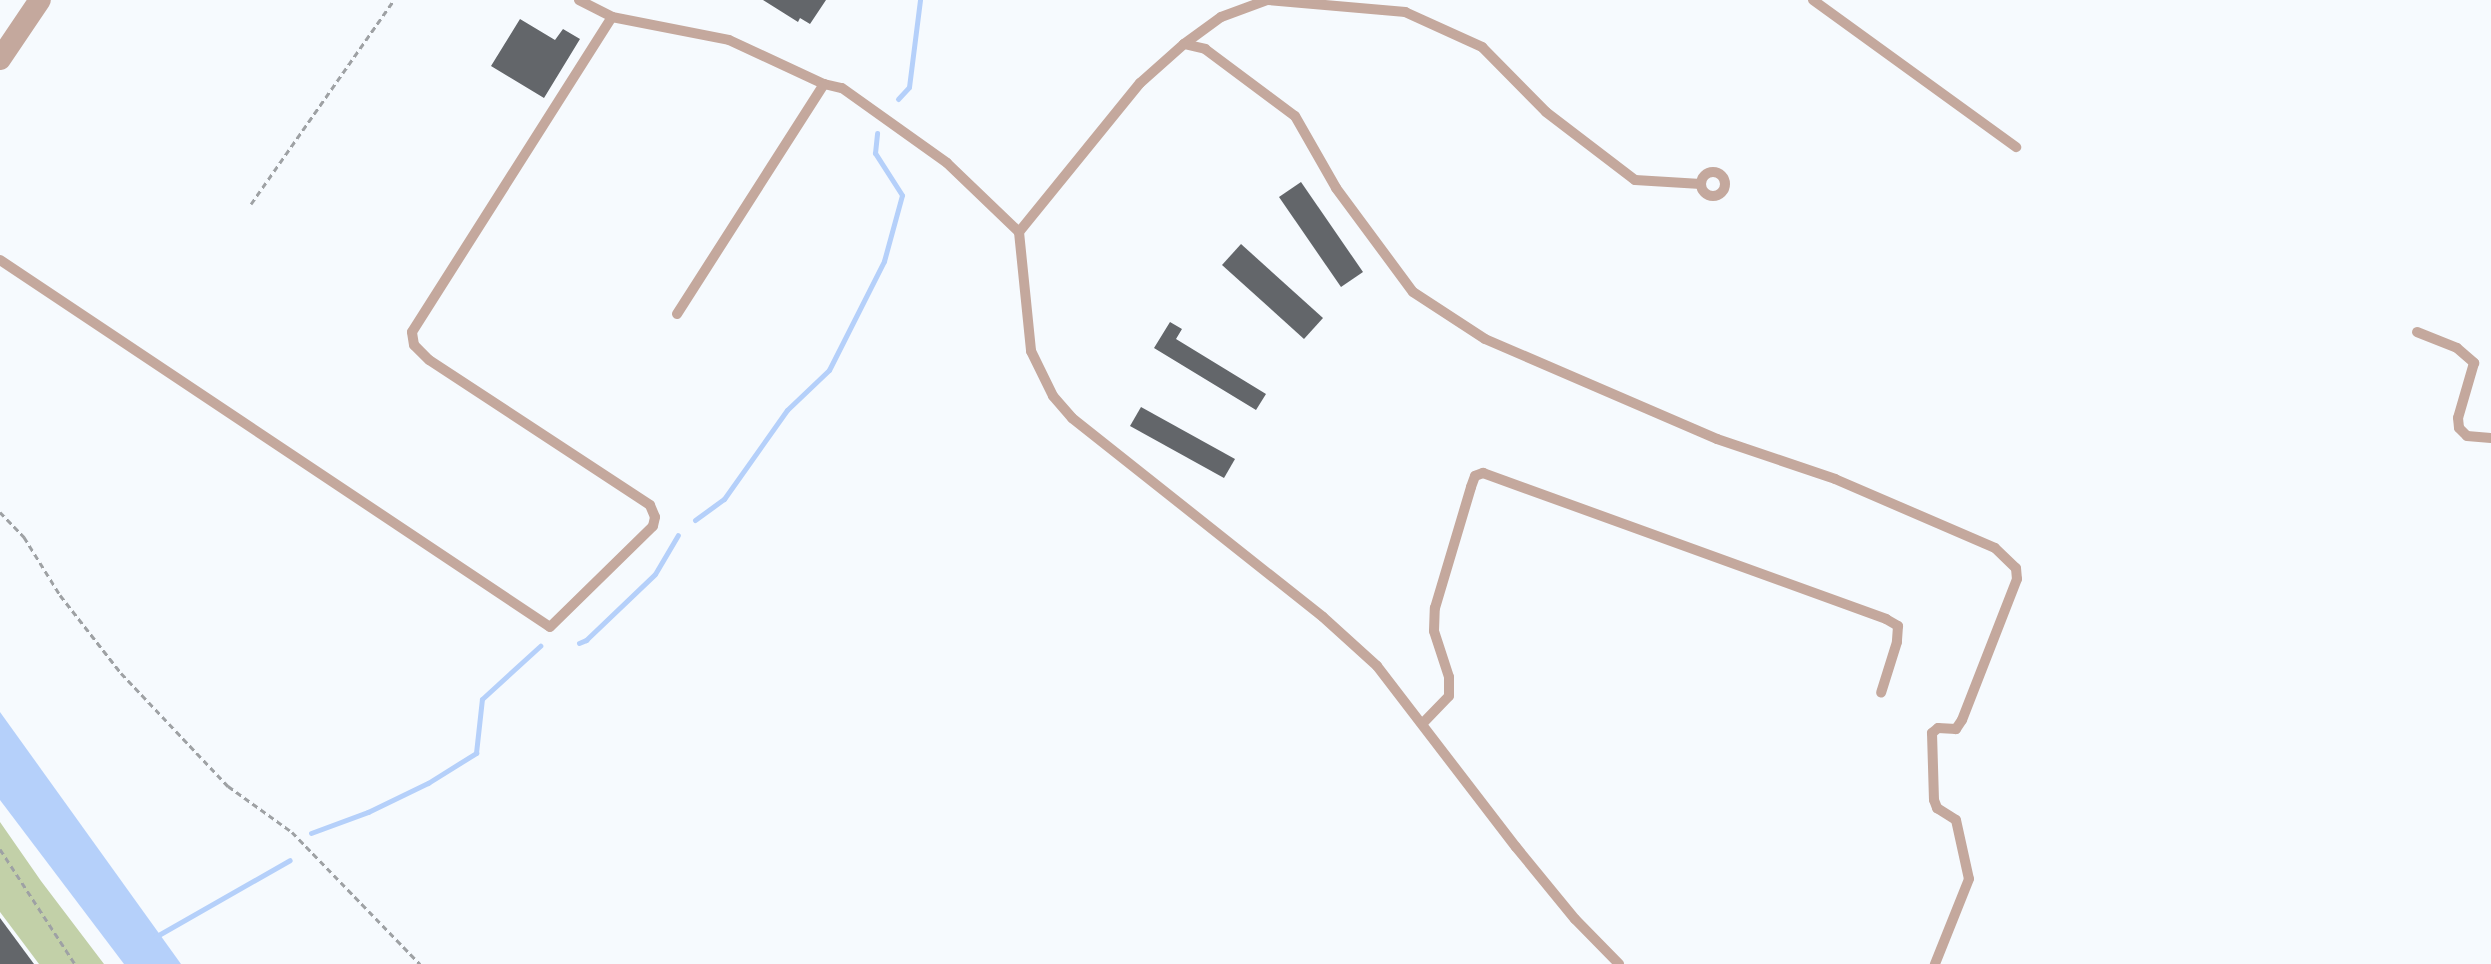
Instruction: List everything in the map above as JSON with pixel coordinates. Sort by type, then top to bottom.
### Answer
[{"type":"street","points":[[0,59],[40,0]]},
{"type":"lane","points":[[579,0],[612,17],[729,40],[824,84],[842,88],[947,163],[1019,232],[1031,351],[1053,396],[1072,418],[1323,617],[1377,666],[1516,847],[1575,919],[1619,964]]},
{"type":"lane","points":[[1019,232],[1140,83],[1184,44],[1221,17],[1267,0],[1405,12],[1482,47],[1546,112],[1635,180],[1701,184]]},
{"type":"lane","points":[[1813,0],[2016,147]]},
{"type":"lane","points":[[0,260],[550,627],[653,526],[655,517],[650,505],[429,360],[414,345],[412,332],[612,17]]},
{"type":"lane","points":[[1184,44],[1205,49],[1295,116],[1336,188],[1413,292],[1485,339],[1717,439],[1849,485],[1995,548],[2016,568],[2017,579],[1962,720],[1956,729],[1938,728],[1932,733],[1934,800],[1937,808],[1956,820],[1969,879],[1935,964]]},
{"type":"lane","points":[[677,314],[824,84]]},
{"type":"lane","points":[[2417,332],[2457,348],[2474,363],[2458,418],[2459,428],[2467,436],[2491,438]]},
{"type":"lane","points":[[1423,723],[1449,696],[1449,677],[1434,631],[1435,608],[1471,487],[1475,476],[1483,473],[1886,619],[1898,626],[1897,642],[1881,693]]},
{"type":"path","points":[[251,204],[394,0]]},
{"type":"path","points":[[0,512],[24,537],[60,595],[121,673],[228,786],[292,832],[420,964]]},
{"type":"path","points":[[0,849],[75,964]]},
{"type":"green space","points":[[0,822],[104,964],[39,964],[0,912]]},
{"type":"water","points":[[0,712],[181,964],[124,964],[0,800]]},
{"type":"building","points":[[763,0],[826,0],[810,24],[800,18],[798,22]]},
{"type":"building","points":[[520,19],[555,40],[563,29],[580,39],[544,98],[491,66]]},
{"type":"building","points":[[1301,182],[1363,272],[1341,287],[1279,197]]},
{"type":"building","points":[[1241,244],[1323,318],[1304,339],[1222,265]]},
{"type":"building","points":[[1170,322],[1182,329],[1176,339],[1266,394],[1256,410],[1154,348]]},
{"type":"building","points":[[1141,407],[1235,459],[1224,478],[1130,426]]},
{"type":"building","points":[[0,918],[34,964],[0,964]]},
{"type":"waterway","points":[[898,99],[909,87],[920,0]]},
{"type":"waterway","points":[[695,520],[724,499],[787,410],[829,370],[884,261],[902,195],[875,153],[877,133]]},
{"type":"waterway","points":[[579,643],[586,640],[655,574],[678,535]]},
{"type":"waterway","points":[[311,833],[368,812],[428,783],[476,753],[482,699],[540,646]]},
{"type":"waterway","points":[[155,937],[290,860]]}]
